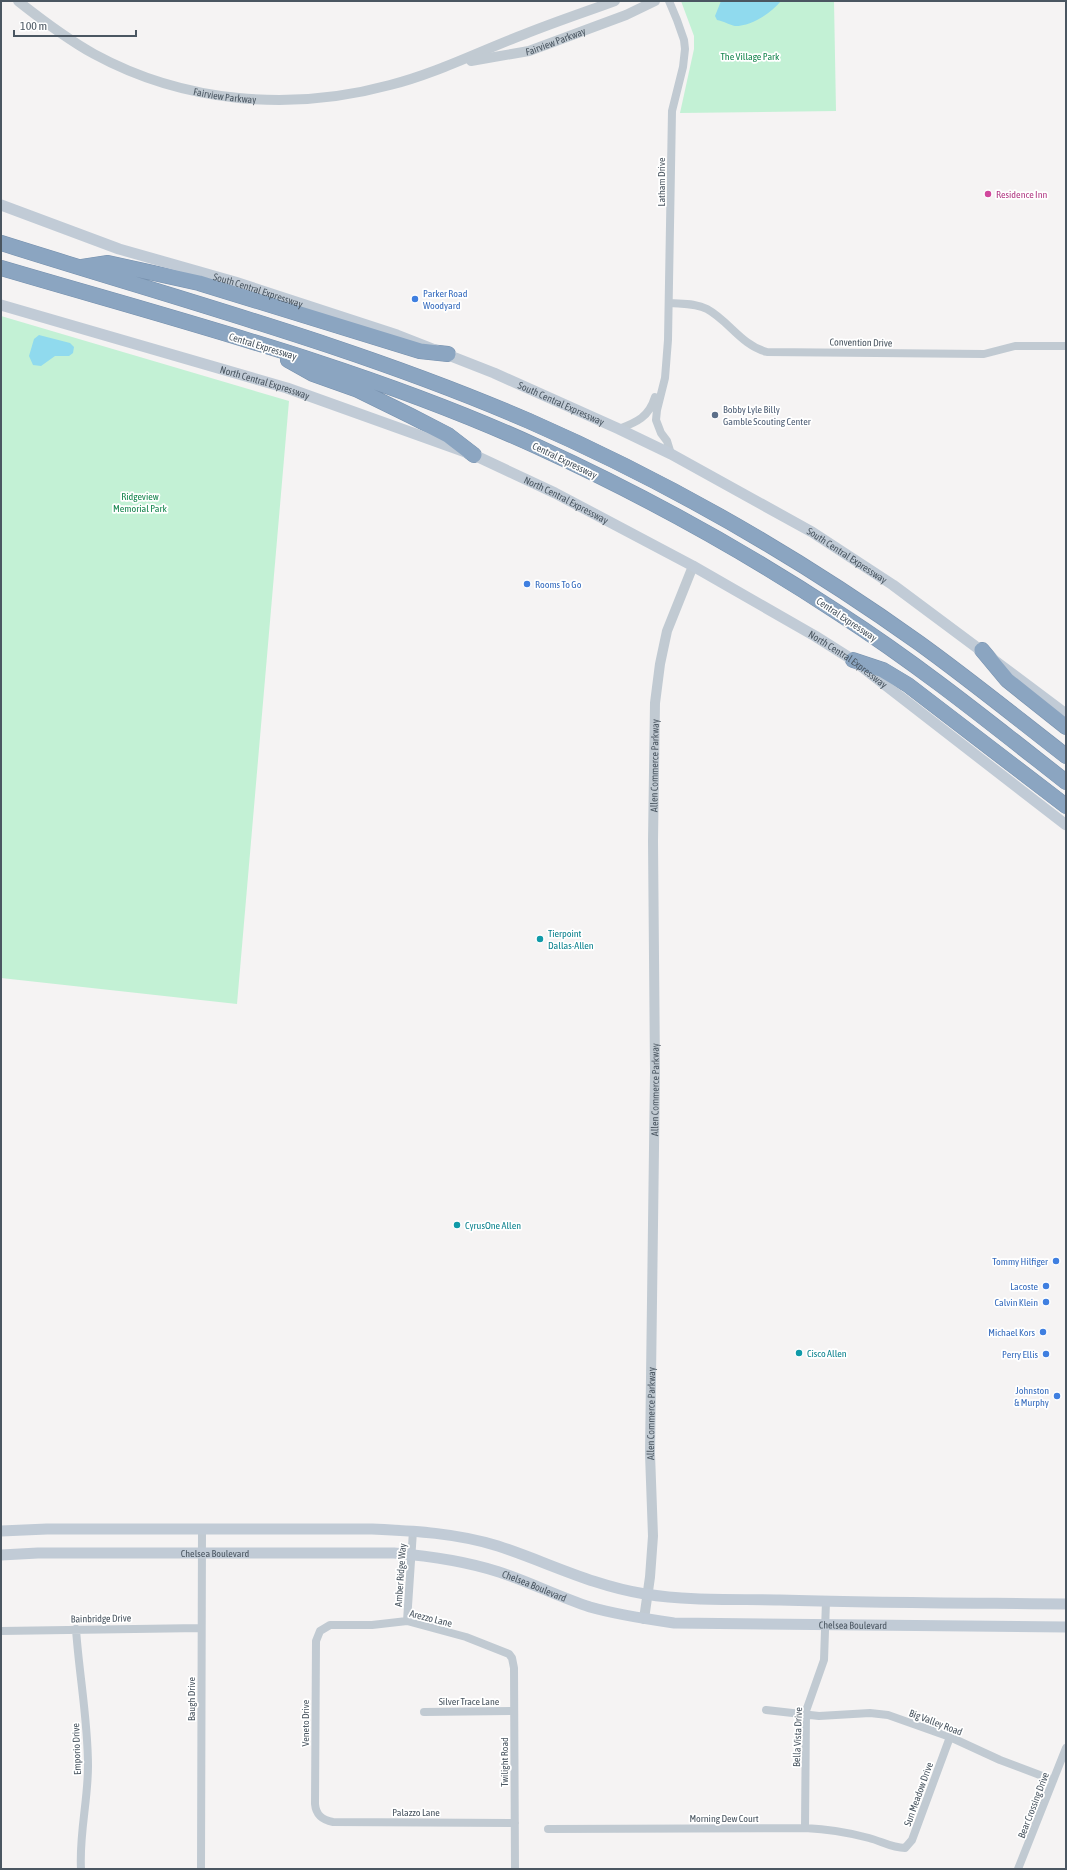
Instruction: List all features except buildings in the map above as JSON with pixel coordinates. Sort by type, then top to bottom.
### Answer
[{"type":"highway","name":"Central Expressway","points":[[1,243],[328,345],[399,369],[530,422],[625,466],[744,530],[846,593],[937,656],[1066,756]]},
{"type":"highway","points":[[77,267],[108,263],[199,283],[420,351],[448,354]]},
{"type":"highway","name":"Central Expressway","points":[[1,268],[265,347],[367,380],[492,427],[535,445],[656,504],[726,543],[842,614],[962,700],[1066,782]]},
{"type":"highway","points":[[265,347],[313,374],[358,390],[448,435],[474,455]]},
{"type":"highway","points":[[982,650],[1008,680],[1066,727]]},
{"type":"highway","points":[[853,660],[883,670],[908,685],[1066,806]]},
{"type":"main road","name":"South Central Expressway","points":[[4,207],[119,249],[235,282],[362,322],[448,354],[619,429],[671,454],[812,532],[893,585],[1066,714]]},
{"type":"main road","points":[[1,297],[32,307],[67,323]]},
{"type":"main road","name":"North Central Expressway","points":[[1,305],[287,388],[474,455],[555,493],[693,566],[805,630],[853,660],[1066,825]]},
{"type":"main road","points":[[1,1531],[47,1529],[372,1529],[444,1533],[478,1540],[510,1550],[598,1584],[648,1594],[691,1598],[826,1602],[1066,1604]]},
{"type":"main road","name":"Chelsea Boulevard","points":[[1,1555],[412,1554],[477,1566],[518,1579],[579,1603],[617,1614],[674,1623],[1066,1628]]},
{"type":"street","name":"Fairview Parkway","points":[[18,1],[63,35],[103,59],[159,82],[222,97],[282,100],[342,96],[392,85],[451,65],[525,34],[615,1]]},
{"type":"street","name":"Fairview Parkway","points":[[451,65],[529,51],[626,15],[655,1]]},
{"type":"street","name":"Latham Drive","points":[[668,1],[678,20],[684,40],[685,50],[683,67],[672,111],[670,303],[665,378],[656,410],[656,420],[661,433],[668,441],[671,454]]},
{"type":"street","name":"Convention Drive","points":[[670,303],[697,305],[707,309],[750,346],[767,352],[984,354],[1015,346],[1066,346]]},
{"type":"street","name":"Latham Drive","points":[[619,429],[642,419],[647,414],[654,400],[665,368]]},
{"type":"street","name":"Allen Commerce Parkway","points":[[644,1619],[648,1594],[653,1524],[650,1454],[655,1072],[653,848],[654,718],[658,676],[667,631],[693,566]]},
{"type":"street","name":"Baugh Drive","points":[[201,1869],[202,1530]]},
{"type":"street","name":"Amber Ridge Way","points":[[407,1621],[413,1531]]},
{"type":"street","name":"Bella Vista Drive","points":[[805,1828],[806,1715],[808,1701],[824,1660],[826,1602]]},
{"type":"street","name":"Arezzo Lane","points":[[320,1630],[330,1625],[372,1625],[407,1621],[466,1637],[506,1651],[511,1656]]},
{"type":"street","name":"Bainbridge Drive","points":[[1,1632],[76,1629],[201,1628]]},
{"type":"street","name":"Emporio Drive","points":[[76,1629],[88,1740],[88,1767],[80,1852],[81,1869]]},
{"type":"street","name":"Veneto Drive","points":[[320,1630],[316,1641],[315,1804],[320,1816]]},
{"type":"street","name":"Twilight Road","points":[[511,1656],[513,1663],[514,1711],[515,1869]]},
{"type":"street","name":"Big Valley Road","points":[[766,1710],[818,1716],[864,1713],[882,1714],[950,1737],[1000,1760],[1053,1780]]},
{"type":"street","name":"Silver Trace Lane","points":[[424,1712],[514,1711]]},
{"type":"street","name":"Sun Meadow Drive","points":[[897,1848],[905,1848],[912,1840],[950,1737]]},
{"type":"street","name":"Bear Crossing Drive","points":[[1018,1869],[1066,1748]]},
{"type":"street","name":"Palazzo Lane","points":[[320,1816],[333,1822],[515,1823]]},
{"type":"street","name":"Morning Dew Court","points":[[548,1829],[805,1828],[836,1830],[871,1838],[897,1848]]},
{"type":"green space","name":"The Village Park","points":[[681,1],[834,1],[836,111],[680,113],[694,49],[694,36]]},
{"type":"green space","name":"Ridgeview Memorial Park","points":[[1,316],[289,401],[237,1004],[1,978]]},
{"type":"water","points":[[721,1],[781,1],[761,18],[748,24],[735,26],[717,20],[715,16]]},
{"type":"water","points":[[39,335],[70,343],[74,347],[73,353],[69,356],[55,356],[41,366],[33,365],[29,356],[34,339]]},
{"type":"place","name":"Residence Inn","points":[[988,194]]},
{"type":"place","name":"Parker Road Woodyard","points":[[415,299]]},
{"type":"place","name":"Bobby Lyle Billy Gamble Scouting Center","points":[[715,415]]},
{"type":"place","name":"Rooms To Go","points":[[527,584]]},
{"type":"place","name":"Tierpoint Dallas-Allen","points":[[540,939]]},
{"type":"place","name":"CyrusOne Allen","points":[[457,1225]]},
{"type":"place","name":"Tommy Hilfiger","points":[[1056,1261]]},
{"type":"place","name":"Lacoste","points":[[1046,1286]]},
{"type":"place","name":"Calvin Klein","points":[[1046,1302]]},
{"type":"place","name":"Michael Kors","points":[[1043,1332]]},
{"type":"place","name":"Cisco Allen","points":[[799,1353]]},
{"type":"place","name":"Perry Ellis","points":[[1046,1354]]},
{"type":"place","name":"Johnston & Murphy","points":[[1057,1396]]}]
